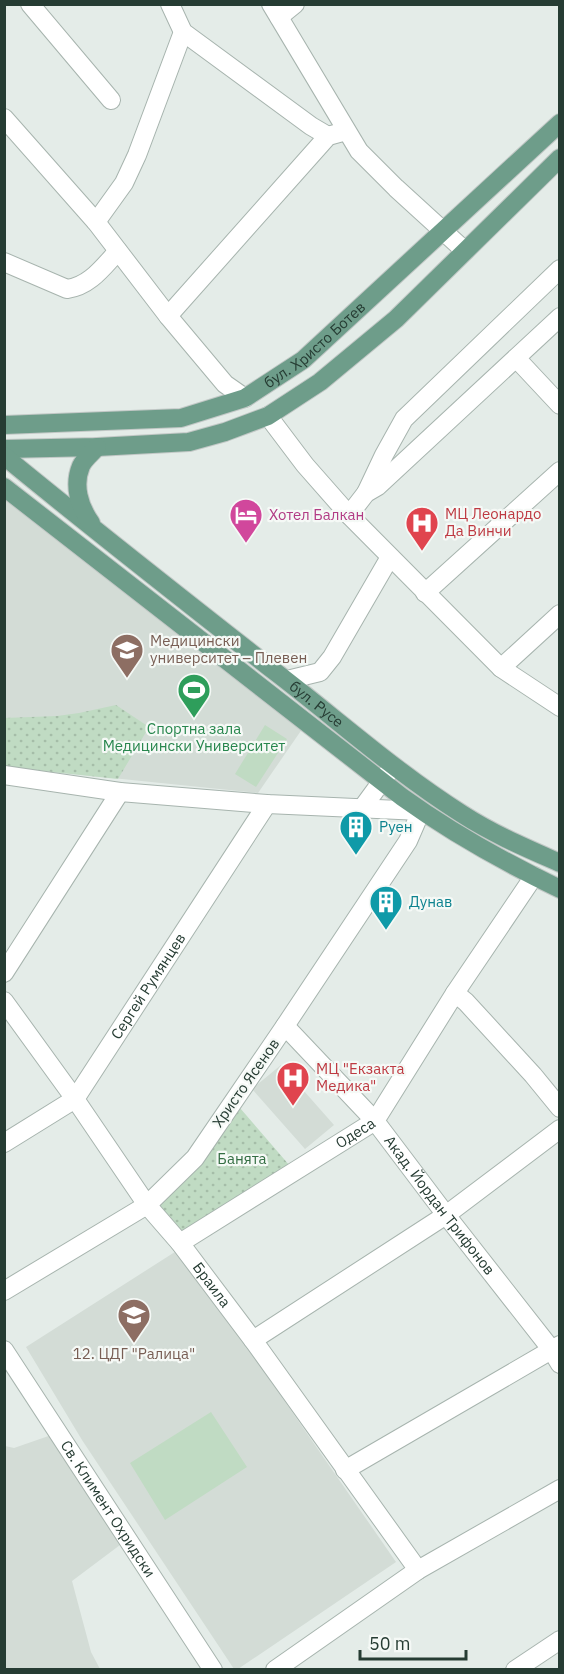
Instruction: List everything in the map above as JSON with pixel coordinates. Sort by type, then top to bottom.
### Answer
[{"type":"main road","name":"бул. Христо Ботев","points":[[4,425],[181,418],[245,398],[303,360],[560,123]]},
{"type":"main road","name":"бул. Христо Ботев","points":[[4,449],[97,447],[189,441],[225,432],[268,416],[320,382],[396,319],[560,158]]},
{"type":"main road","points":[[97,447],[82,464],[77,478],[80,503],[99,534]]},
{"type":"main road","name":"бул. Русе","points":[[4,456],[393,766],[489,830],[560,863]]},
{"type":"main road","name":"бул. Русе","points":[[4,487],[421,811],[475,845],[560,889]]},
{"type":"street","points":[[30,4],[111,100]]},
{"type":"street","points":[[170,4],[183,32],[328,136]]},
{"type":"street","points":[[295,4],[275,11],[359,151],[465,251]]},
{"type":"street","points":[[96,222],[124,183],[133,165],[183,32]]},
{"type":"street","points":[[4,118],[96,222],[168,316],[225,384],[245,398]]},
{"type":"street","points":[[168,316],[328,136],[346,130]]},
{"type":"street","points":[[4,262],[67,289],[88,282],[118,251]]},
{"type":"street","points":[[349,515],[366,493],[404,418],[560,269]]},
{"type":"street","points":[[366,493],[378,486],[560,317]]},
{"type":"street","points":[[516,358],[560,405]]},
{"type":"street","points":[[268,416],[305,465],[349,515],[425,593],[501,668],[560,707]]},
{"type":"street","points":[[425,593],[560,471]]},
{"type":"street","points":[[287,680],[320,672],[332,657],[390,556]]},
{"type":"street","points":[[501,668],[560,614]]},
{"type":"street","points":[[363,807],[393,766]]},
{"type":"street","points":[[4,775],[120,792],[267,804],[421,811]]},
{"type":"street","points":[[4,973],[120,792]]},
{"type":"street","name":"Сергей Румянцев","points":[[4,1143],[75,1099],[267,804]]},
{"type":"street","name":"Христо Ясенов","points":[[4,1292],[147,1205],[195,1158],[408,841],[421,811]]},
{"type":"street","name":"Одеса","points":[[180,1243],[375,1121],[455,993],[534,876]]},
{"type":"street","points":[[455,993],[533,1075],[560,1108]]},
{"type":"street","name":"Браила","points":[[4,1000],[147,1205],[180,1243],[253,1340],[418,1570]]},
{"type":"street","name":"Акад. Йордан Трифонов","points":[[285,1026],[375,1121],[446,1215],[557,1352]]},
{"type":"street","points":[[253,1340],[446,1215],[560,1129]]},
{"type":"street","name":"Св. Климент Охридски","points":[[4,1350],[213,1670]]},
{"type":"street","points":[[345,1470],[557,1352]]},
{"type":"street","points":[[275,1670],[418,1570],[560,1489]]},
{"type":"street","points":[[515,1670],[560,1640]]},
{"type":"shaded area","name":"Медицински университет – Плевен","points":[[4,491],[307,722],[258,793],[5,767]]},
{"type":"shaded area","name":"МЦ \"Екзакта Медика\"","points":[[281,1065],[334,1125],[305,1149],[252,1089]]},
{"type":"shaded area","points":[[178,1250],[396,1562],[238,1669],[234,1669],[82,1440],[26,1347]]},
{"type":"shaded area","points":[[63,1431],[128,1539],[72,1581],[91,1652],[100,1669],[5,1670],[5,1446],[14,1448]]},
{"type":"green space","points":[[116,705],[149,727],[118,779],[5,767],[4,718],[57,716]]},
{"type":"green space","points":[[265,725],[287,739],[256,787],[235,774]]},
{"type":"green space","name":"Банята","points":[[240,1108],[290,1166],[180,1238],[154,1206]]},
{"type":"green space","points":[[211,1412],[247,1467],[165,1520],[130,1463]]},
{"type":"place","name":"Хотел Балкан","points":[[246,544]]},
{"type":"place","name":"МЦ Леонардо Да Винчи","points":[[422,552]]},
{"type":"place","name":"Медицински университет – Плевен","points":[[127,679]]},
{"type":"place","name":"Спортна зала Медицински Университет","points":[[194,719]]},
{"type":"place","name":"Руен","points":[[356,856]]},
{"type":"place","name":"Дунав","points":[[386,931]]},
{"type":"place","name":"МЦ \"Екзакта Медика\"","points":[[293,1107]]},
{"type":"place","name":"12. ЦДГ \"Ралица\"","points":[[134,1344]]}]
